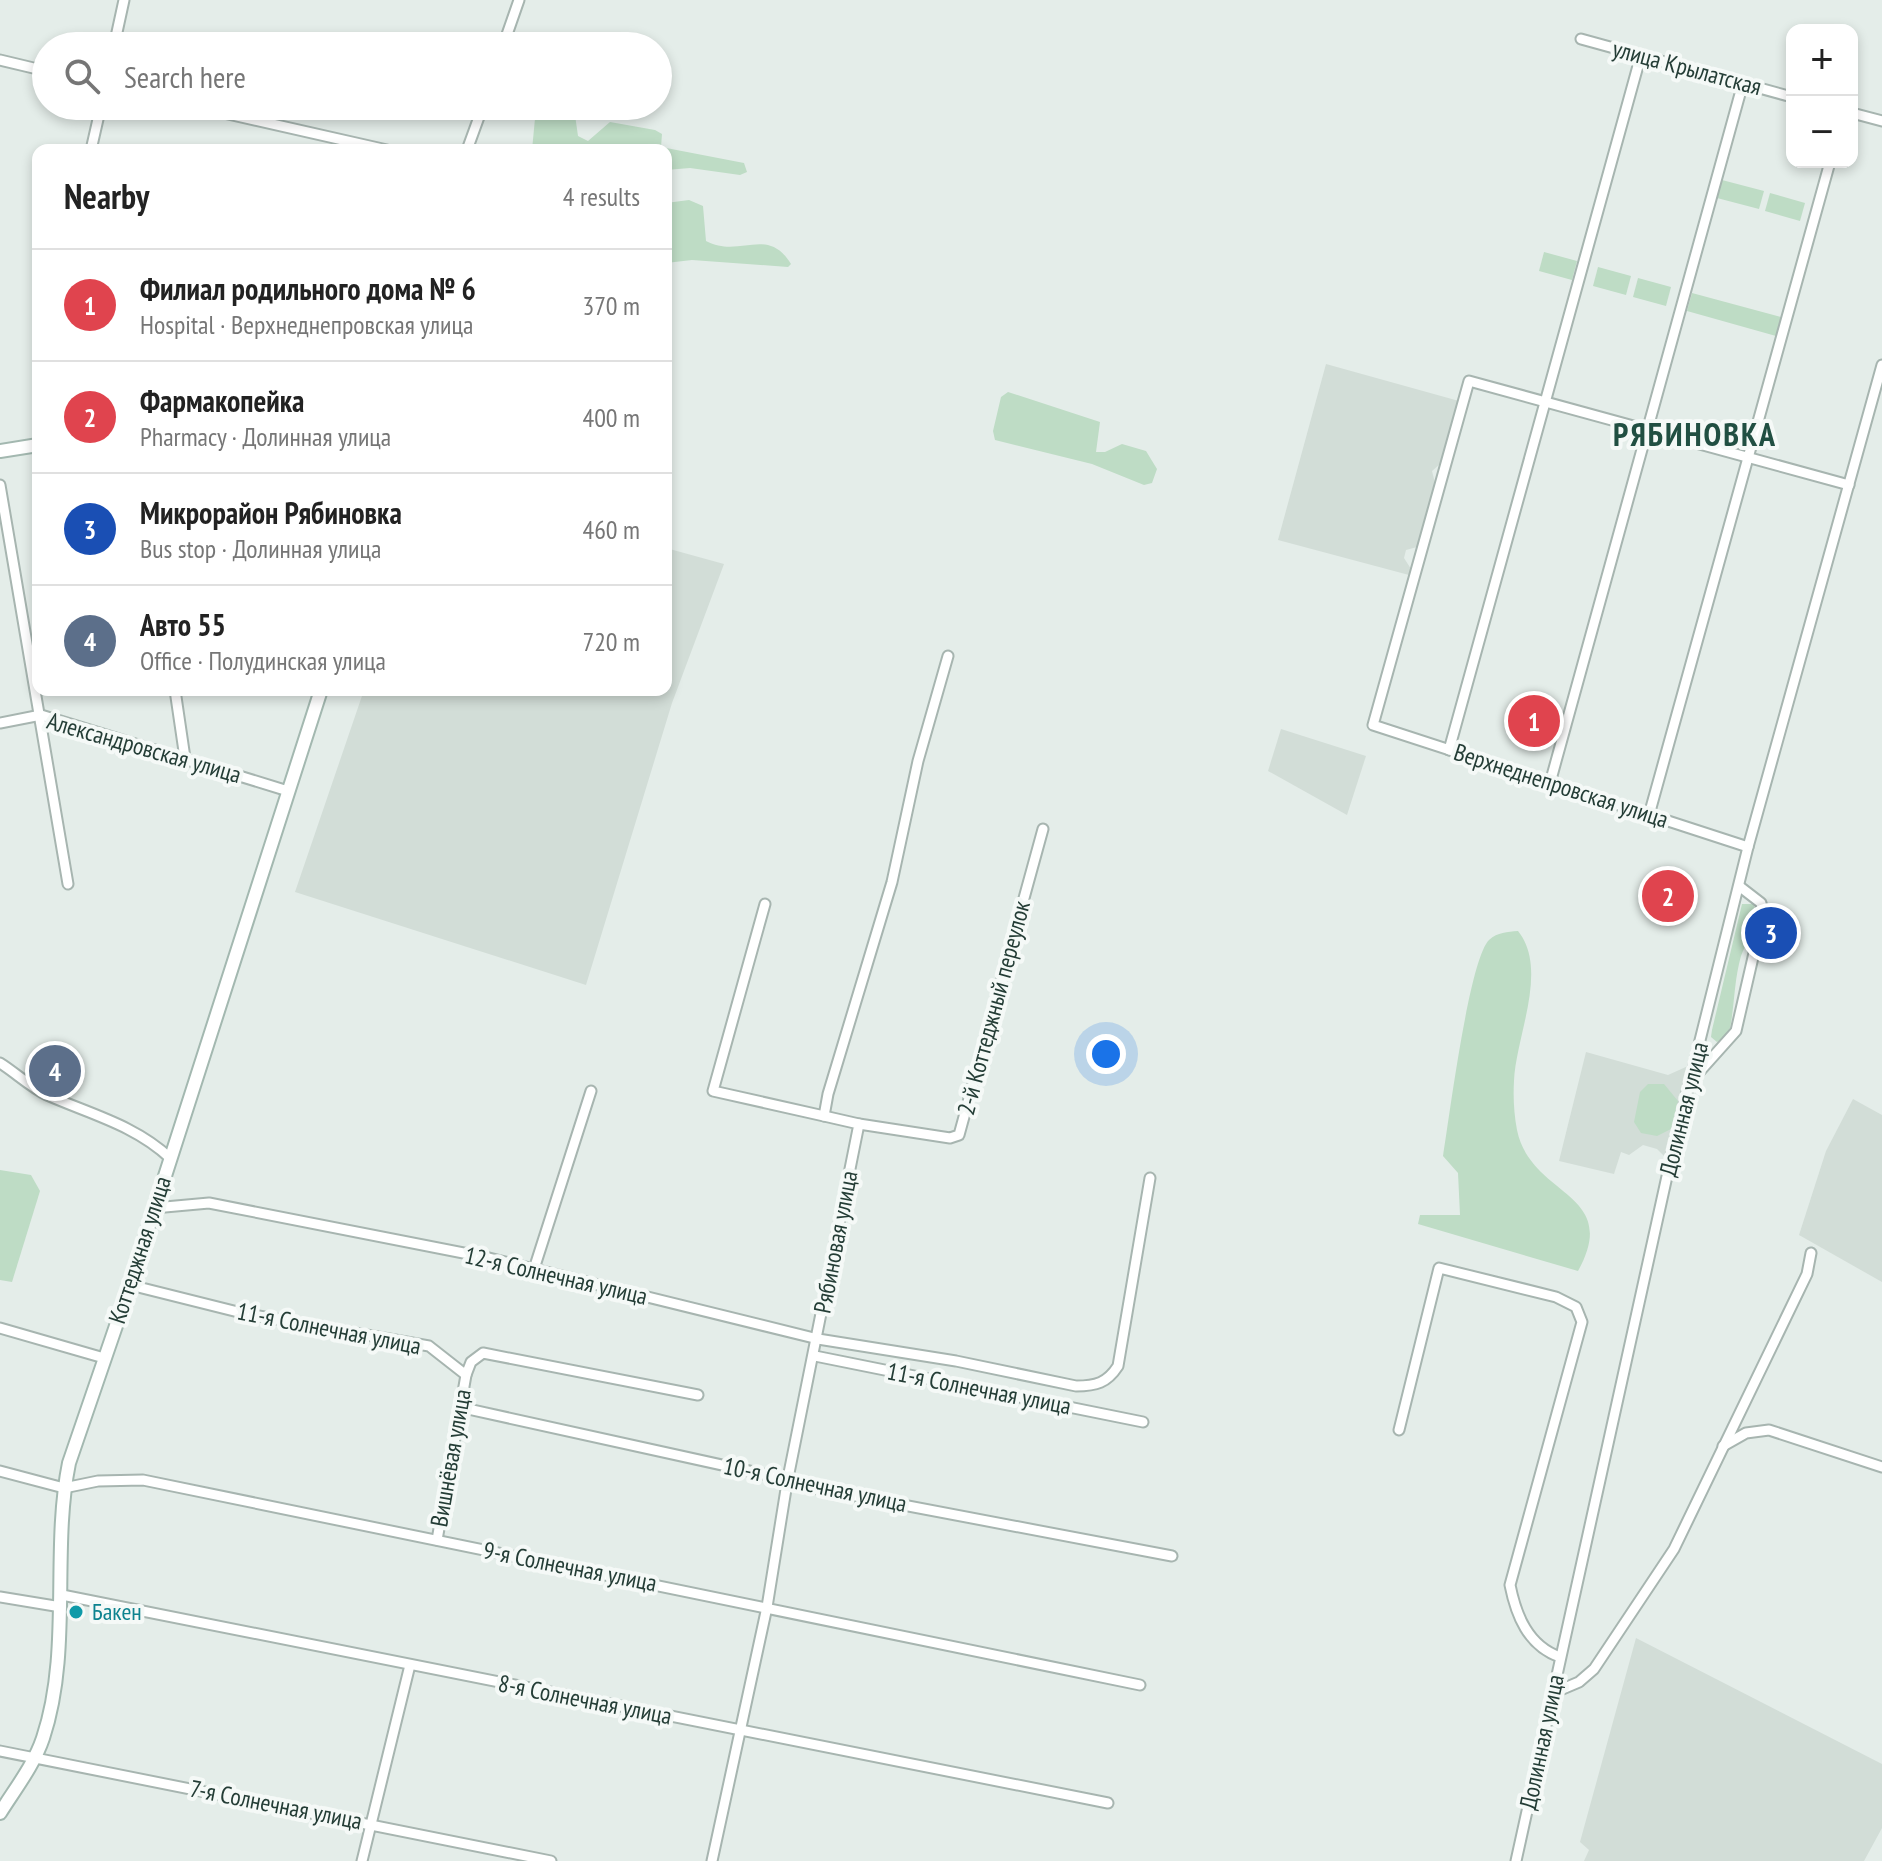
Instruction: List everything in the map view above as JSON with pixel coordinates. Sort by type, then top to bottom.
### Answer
[{"type":"street","points":[[117,32],[124,0]]},
{"type":"street","points":[[508,32],[519,0]]},
{"type":"street","name":"улица Крылатская","points":[[1581,39],[1788,96]]},
{"type":"street","points":[[1449,750],[1641,55]]},
{"type":"street","points":[[0,60],[32,68]]},
{"type":"street","points":[[1550,783],[1743,83]]},
{"type":"street","points":[[1858,115],[1882,121]]},
{"type":"street","points":[[92,144],[98,120]]},
{"type":"street","points":[[255,120],[361,144]]},
{"type":"street","points":[[469,144],[478,120]]},
{"type":"street","points":[[1649,815],[1828,168]]},
{"type":"street","name":"Долинная улица","points":[[1516,1861],[1691,1081],[1748,847],[1882,365]]},
{"type":"street","name":"Верхнеднепровская улица","points":[[1545,402],[1469,381],[1373,725],[1748,847]]},
{"type":"street","points":[[1545,402],[1849,485]]},
{"type":"street","points":[[0,451],[32,446]]},
{"type":"street","points":[[0,485],[32,665]]},
{"type":"street","points":[[824,1116],[892,882],[918,761],[948,656]]},
{"type":"street","points":[[38,696],[68,884]]},
{"type":"street","points":[[176,696],[185,758]]},
{"type":"street","name":"Коттеджная улица","points":[[0,1813],[35,1758],[51,1703],[61,1601],[64,1488],[77,1435],[130,1285],[319,696]]},
{"type":"street","name":"Александровская улица","points":[[0,723],[41,715],[288,791]]},
{"type":"street","name":"2-й Коттеджный переулок","points":[[859,1124],[950,1138],[959,1135],[1043,829]]},
{"type":"street","points":[[1691,1081],[1729,1042],[1742,1009],[1763,914],[1761,903],[1739,886]]},
{"type":"street","points":[[765,904],[713,1091],[859,1124]]},
{"type":"street","points":[[0,1063],[46,1094],[110,1119],[153,1142],[170,1158]]},
{"type":"street","points":[[534,1269],[591,1091]]},
{"type":"street","name":"Рябиновая улица","points":[[712,1861],[767,1607],[787,1483],[815,1356],[859,1124]]},
{"type":"street","name":"12-я Солнечная улица","points":[[154,1208],[209,1203],[534,1269],[818,1339],[956,1361],[1076,1386],[1096,1386],[1110,1378],[1118,1366],[1150,1178]]},
{"type":"street","points":[[1553,1693],[1579,1682],[1609,1647],[1674,1549],[1807,1274],[1811,1253]]},
{"type":"street","points":[[1399,1430],[1439,1268],[1556,1297],[1576,1307],[1582,1322],[1510,1585],[1515,1608],[1524,1627],[1537,1644],[1560,1657]]},
{"type":"street","name":"11-я Солнечная улица","points":[[130,1285],[242,1313],[429,1346],[466,1375]]},
{"type":"street","points":[[0,1328],[104,1358]]},
{"type":"street","points":[[466,1375],[471,1362],[483,1353],[698,1395]]},
{"type":"street","name":"11-я Солнечная улица","points":[[815,1356],[1143,1422]]},
{"type":"street","name":"Вишнёвая улица","points":[[437,1540],[466,1375]]},
{"type":"street","name":"10-я Солнечная улица","points":[[459,1407],[772,1476],[787,1483],[1172,1556]]},
{"type":"street","points":[[1721,1447],[1746,1433],[1769,1430],[1882,1467]]},
{"type":"street","name":"9-я Солнечная улица","points":[[0,1471],[64,1488],[98,1481],[143,1480],[1140,1685]]},
{"type":"street","name":"8-я Солнечная улица","points":[[0,1597],[61,1601],[410,1665],[1108,1803]]},
{"type":"street","points":[[362,1861],[410,1665]]},
{"type":"street","name":"7-я Солнечная улица","points":[[0,1751],[551,1861]]},
{"type":"shaded area","points":[[1326,364],[1459,401],[1440,464],[1432,471],[1435,483],[1417,547],[1406,550],[1404,558],[1411,569],[1409,575],[1278,540]]},
{"type":"shaded area","points":[[672,550],[724,564],[672,703],[586,985],[295,892],[362,696],[672,696]]},
{"type":"shaded area","points":[[1281,729],[1366,756],[1347,815],[1268,771]]},
{"type":"shaded area","points":[[1586,1052],[1668,1075],[1688,1066],[1665,1157],[1657,1149],[1643,1145],[1629,1155],[1621,1152],[1614,1174],[1559,1161]]},
{"type":"shaded area","points":[[1853,1099],[1882,1115],[1882,1282],[1799,1235],[1826,1151]]},
{"type":"shaded area","points":[[1636,1638],[1882,1764],[1882,1828],[1864,1861],[1584,1861],[1589,1850],[1580,1842]]},
{"type":"green space","points":[[535,120],[576,120],[578,136],[588,141],[610,122],[662,134],[661,144],[533,144]]},
{"type":"green space","points":[[672,149],[744,163],[747,172],[740,175],[690,168],[672,170]]},
{"type":"green space","points":[[1722,180],[1764,191],[1759,209],[1717,198]]},
{"type":"green space","points":[[1770,193],[1805,203],[1800,221],[1765,211]]},
{"type":"green space","points":[[689,200],[703,206],[706,241],[730,247],[772,246],[791,264],[788,267],[692,260],[672,262],[672,202]]},
{"type":"green space","points":[[1544,252],[1577,261],[1572,280],[1539,271]]},
{"type":"green space","points":[[1598,267],[1631,276],[1626,295],[1593,286]]},
{"type":"green space","points":[[1638,278],[1671,287],[1666,306],[1633,297]]},
{"type":"green space","points":[[1692,293],[1781,317],[1776,336],[1687,311]]},
{"type":"green space","points":[[1008,392],[1100,422],[1096,452],[1105,452],[1122,444],[1146,451],[1157,469],[1152,483],[1144,485],[1092,464],[995,440],[993,431],[1001,397]]},
{"type":"green space","points":[[1742,904],[1753,904],[1756,923],[1741,956],[1728,1036],[1717,1042],[1711,1037],[1712,1030]]},
{"type":"green space","points":[[1518,931],[1527,947],[1531,983],[1514,1081],[1517,1130],[1525,1152],[1582,1209],[1589,1225],[1589,1245],[1578,1271],[1418,1224],[1420,1215],[1460,1215],[1458,1173],[1443,1156],[1467,1008],[1474,977],[1489,940],[1499,934]]},
{"type":"green space","points":[[1648,1084],[1664,1084],[1678,1101],[1671,1129],[1657,1136],[1641,1133],[1634,1122],[1640,1092]]},
{"type":"green space","points":[[0,1170],[31,1175],[40,1191],[12,1282],[0,1280]]},
{"type":"place","name":"Филиал родильного дома № 6","points":[[1534,721]]},
{"type":"place","name":"Фармакопейка","points":[[1668,896]]},
{"type":"place","name":"Микрорайон Рябиновка","points":[[1771,933]]},
{"type":"place","name":"Авто 55","points":[[55,1071]]},
{"type":"place","name":"Бакен","points":[[76,1612]]},
{"type":"district","name":"РЯБИНОВКА","points":[[1695,435]]}]
